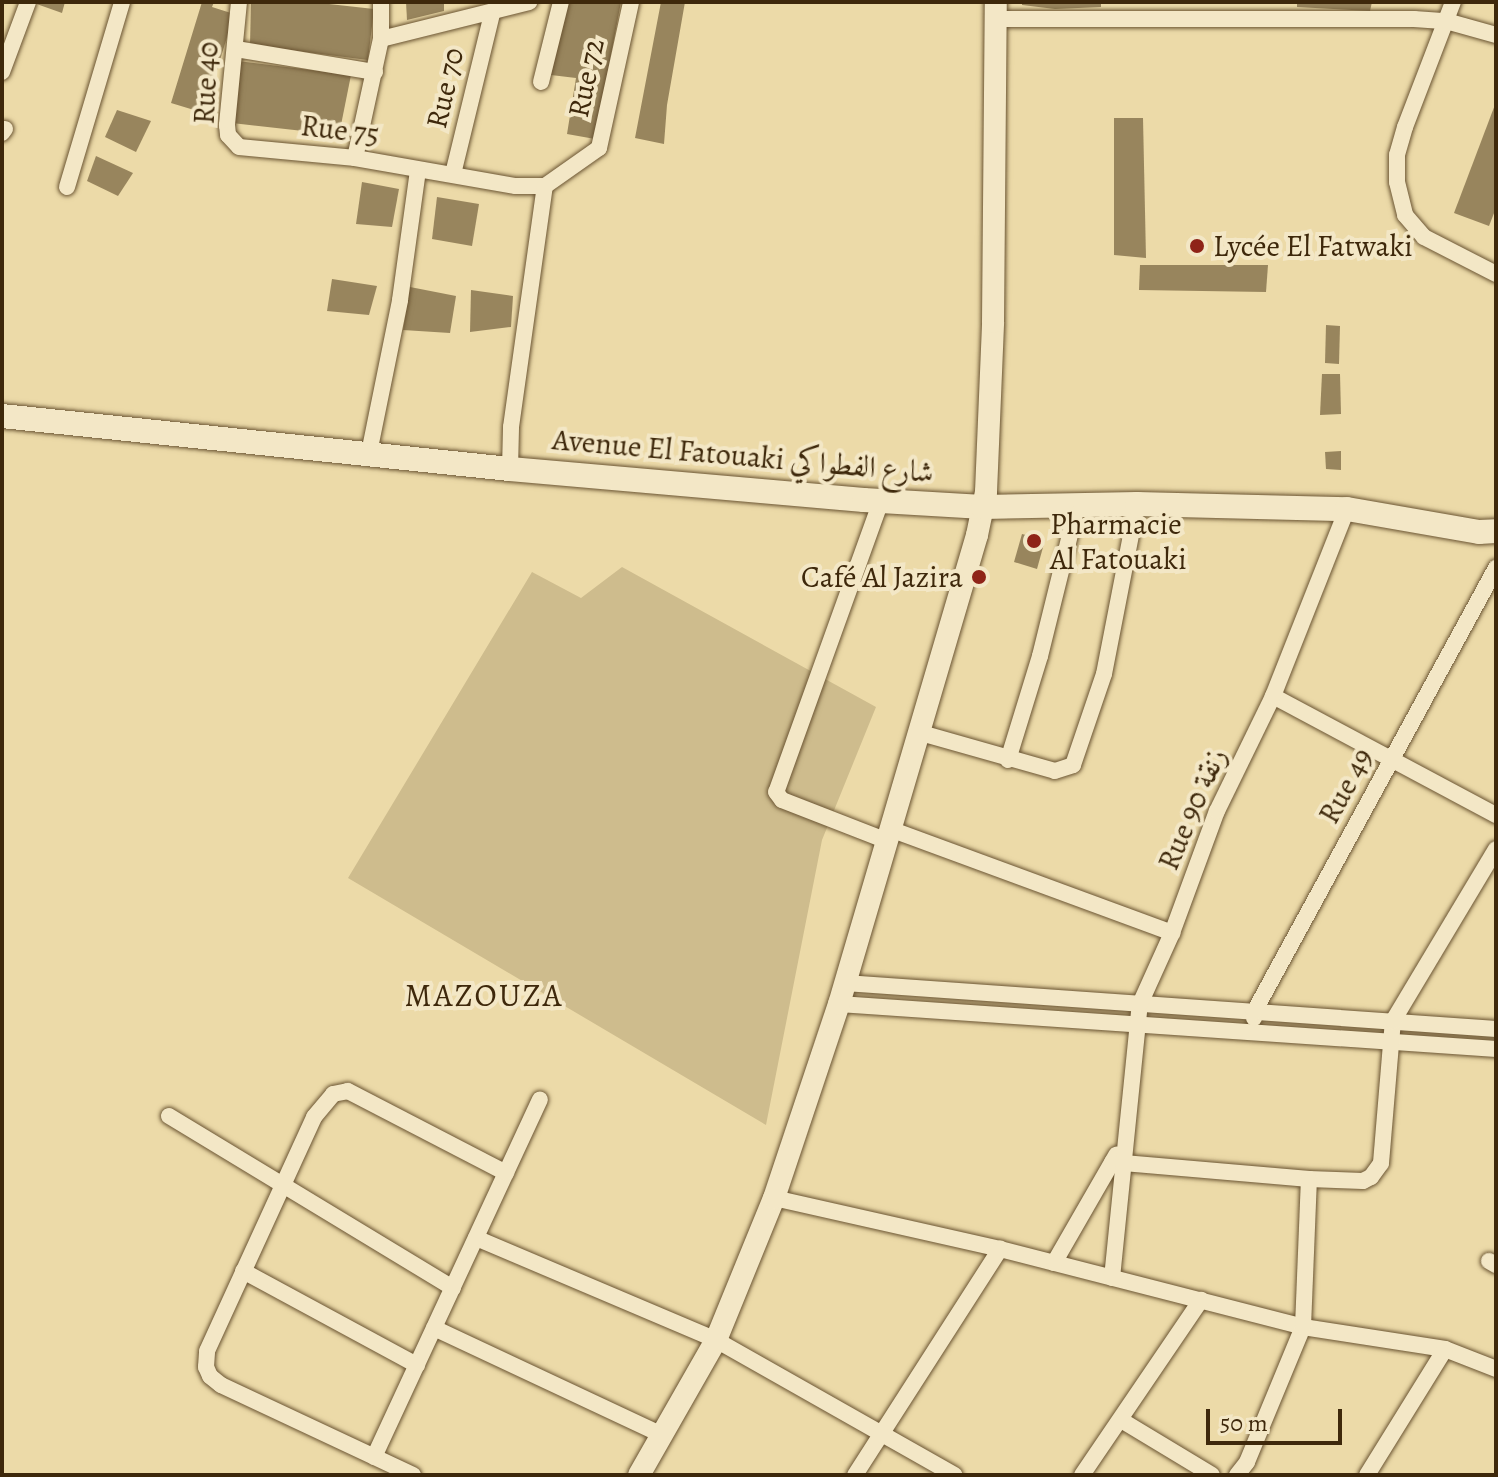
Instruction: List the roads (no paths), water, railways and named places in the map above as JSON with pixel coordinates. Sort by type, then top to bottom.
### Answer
[{"type":"main road","name":"Avenue El Fatouaki شارع الفطواكي","points":[[2,416],[510,469],[881,501],[983,507],[1137,504],[1347,509],[1490,535]]},
{"type":"street","points":[[2,72],[28,2]]},
{"type":"street","points":[[67,187],[122,2]]},
{"type":"street","name":"Rue 40","points":[[239,2],[228,135],[239,147],[254,149]]},
{"type":"street","points":[[355,158],[381,39],[381,2]]},
{"type":"street","points":[[381,39],[492,14],[529,2]]},
{"type":"street","points":[[541,82],[561,2]]},
{"type":"street","name":"Rue 72","points":[[545,186],[599,148],[631,2]]},
{"type":"street","points":[[1453,2],[1397,155],[1400,203],[1405,215],[1424,237],[1496,274]]},
{"type":"street","points":[[639,1475],[716,1340],[774,1198],[842,994],[921,733],[983,507],[993,322],[996,10],[1380,10],[1446,21],[1496,35]]},
{"type":"street","name":"Rue 70","points":[[453,174],[492,14]]},
{"type":"street","points":[[236,49],[375,72]]},
{"type":"street","name":"Rue 75","points":[[254,149],[355,158],[516,186],[545,186]]},
{"type":"street","points":[[369,453],[400,300],[418,170]]},
{"type":"street","points":[[510,469],[511,427],[545,186]]},
{"type":"street","points":[[881,501],[776,792],[782,800],[1172,933]]},
{"type":"street","points":[[921,733],[1008,760],[1055,771],[1069,769],[1076,760],[1104,674],[1137,504]]},
{"type":"street","points":[[1008,760],[1040,656],[1077,506]]},
{"type":"street","name":"Rue 90 زنقة","points":[[1117,1163],[1124,1140],[1140,1004],[1172,933],[1217,811],[1273,696],[1347,509]]},
{"type":"street","name":"Rue 49","points":[[1254,1032],[1254,1012],[1496,568]]},
{"type":"street","points":[[1273,696],[1496,815]]},
{"type":"street","points":[[1117,1163],[1309,1179],[1363,1181],[1376,1173],[1381,1163],[1388,1041],[1393,1021],[1496,849]]},
{"type":"street","points":[[842,994],[1140,1004],[1496,1029]]},
{"type":"street","points":[[842,994],[1137,1024],[1496,1049]]},
{"type":"street","points":[[413,1475],[284,1417],[210,1376],[206,1367],[207,1351],[324,1101],[348,1091],[506,1173]]},
{"type":"street","points":[[374,1457],[540,1100]]},
{"type":"street","points":[[169,1116],[453,1288]]},
{"type":"street","points":[[1054,1263],[1117,1163]]},
{"type":"street","points":[[1112,1278],[1117,1163]]},
{"type":"street","points":[[1237,1475],[1247,1462],[1303,1327],[1309,1179]]},
{"type":"street","points":[[774,1198],[1000,1249],[1303,1327],[1445,1349],[1496,1369]]},
{"type":"street","points":[[476,1238],[716,1340],[883,1431],[955,1475]]},
{"type":"street","points":[[855,1475],[1000,1249]]},
{"type":"street","points":[[243,1271],[417,1365]]},
{"type":"street","points":[[1082,1475],[1201,1300]]},
{"type":"street","points":[[434,1328],[662,1435]]},
{"type":"street","points":[[1367,1475],[1445,1349]]},
{"type":"street","points":[[1121,1420],[1212,1475]]},
{"type":"place","name":"Lycée El Fatwaki","points":[[1197,246]]},
{"type":"place","name":"Pharmacie Al Fatouaki","points":[[1034,541]]},
{"type":"place","name":"Café Al Jazira","points":[[979,577]]},
{"type":"district","name":"MAZOUZA","points":[[484,995]]}]
